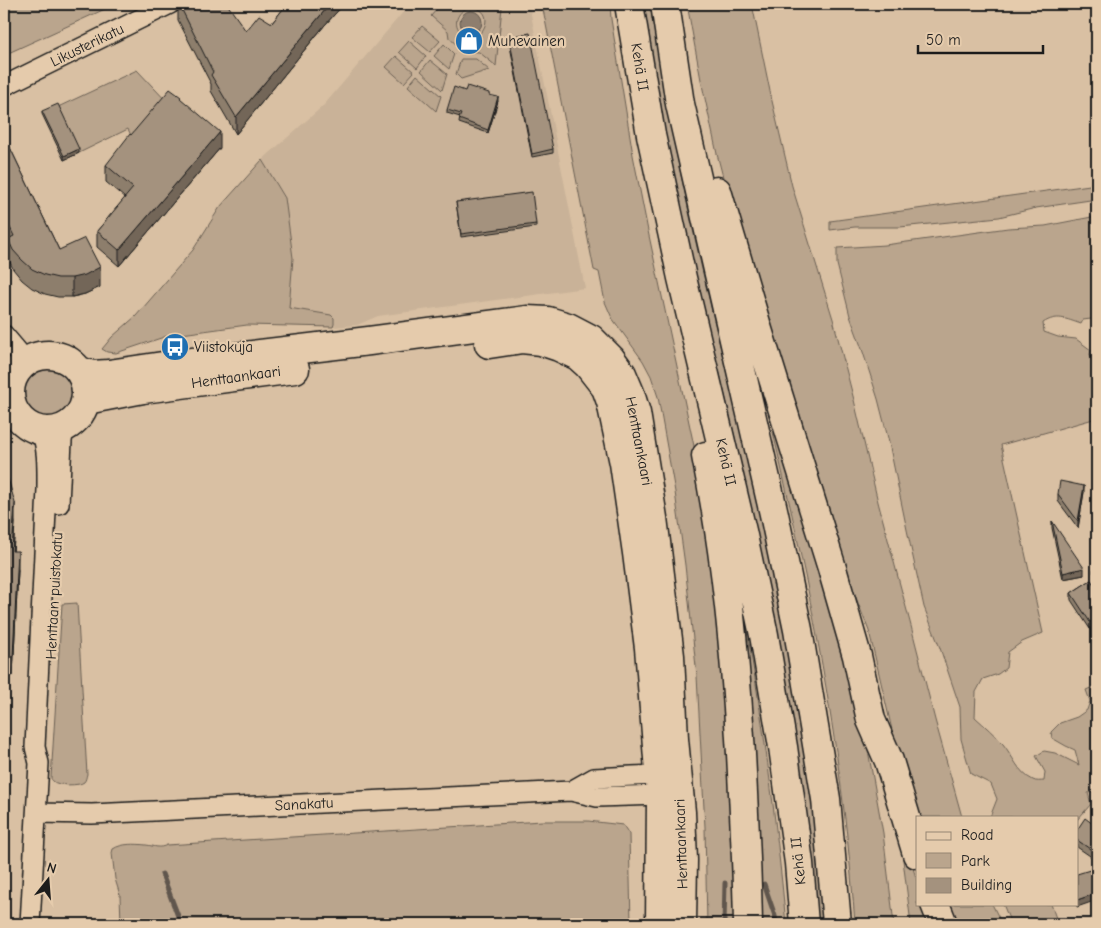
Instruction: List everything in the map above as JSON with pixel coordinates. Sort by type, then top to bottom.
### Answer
[{"type":"main road","name":"Kehä II","points":[[629,4],[651,135],[764,635],[799,863],[804,924]]},
{"type":"main road","points":[[665,4],[680,104],[774,514],[798,630],[826,799],[837,924]]},
{"type":"main road","points":[[680,104],[707,156],[758,330],[831,566],[857,656],[871,720],[889,761],[916,851]]},
{"type":"main road","name":"Henttaankaari","points":[[80,371],[91,375],[109,374],[527,320],[548,321],[568,327],[591,339],[611,359],[622,374],[636,413],[663,591],[670,656],[674,738],[666,784],[660,924]]},
{"type":"main road","name":"Henttaankaari","points":[[86,400],[144,389],[522,339],[541,341],[578,356],[588,365],[606,388],[611,402],[624,463],[666,784],[683,860],[682,924]]},
{"type":"main road","points":[[56,355],[73,364],[80,371],[86,385],[86,400],[82,412],[74,421],[52,429],[29,426],[8,411],[13,378],[26,361],[36,356],[56,355]]},
{"type":"main road","points":[[702,361],[695,397],[714,492],[732,626],[744,802],[748,924]]},
{"type":"main road","points":[[936,906],[942,924]]},
{"type":"street","name":"Likusterikatu","points":[[4,86],[170,4]]},
{"type":"street","points":[[4,335],[26,361]]},
{"type":"street","name":"Henttaan puistokatu","points":[[30,924],[39,763],[35,747],[47,489],[45,441],[52,429]]},
{"type":"street","name":"Sanakatu","points":[[36,813],[102,813],[571,791],[597,797],[666,784]]},
{"type":"shaded area","points":[[410,4],[529,4],[585,288],[378,316],[357,325],[333,327],[334,323],[331,315],[289,308],[293,258],[285,199],[262,160],[324,105]]},
{"type":"shaded area","points":[[471,11],[479,14],[482,22],[479,30],[471,33],[463,30],[460,22],[463,14]]},
{"type":"green space","points":[[4,4],[116,4],[4,55]]},
{"type":"green space","points":[[441,4],[498,4],[502,7],[496,66],[479,52],[464,51],[449,38],[448,31],[431,16]],"holes":[[[470,7],[480,9],[485,15],[484,28],[474,36],[467,36],[458,28],[458,17]]]},
{"type":"green space","points":[[542,4],[610,4],[633,155],[707,516],[726,681],[736,924],[707,924],[705,827],[697,676],[675,492],[658,397],[651,376],[643,361],[612,318],[605,302],[599,272],[594,270]]},
{"type":"green space","points":[[644,4],[650,4],[676,152],[781,612],[807,767],[824,924],[817,924],[803,788],[768,585],[671,165],[652,64]]},
{"type":"green space","points":[[687,4],[752,4],[792,186],[833,319],[878,502],[962,816],[917,816],[896,747],[869,631],[839,554],[735,223],[717,154]]},
{"type":"green space","points":[[422,26],[440,41],[430,52],[412,37]]},
{"type":"green space","points":[[409,41],[426,56],[417,68],[399,52]]},
{"type":"green space","points":[[444,44],[454,54],[449,69],[434,56]]},
{"type":"green space","points":[[396,56],[414,72],[404,83],[386,67]]},
{"type":"green space","points":[[461,59],[476,59],[489,70],[461,79],[456,74]]},
{"type":"green space","points":[[430,60],[447,74],[442,90],[421,71]]},
{"type":"green space","points":[[137,70],[170,105],[136,146],[128,129],[79,153],[58,107]]},
{"type":"green space","points":[[417,75],[441,96],[436,111],[408,86]]},
{"type":"green space","points":[[262,160],[285,198],[293,258],[289,308],[331,315],[334,318],[333,327],[247,325],[167,336],[116,353],[107,352],[102,349],[112,337],[136,316],[193,250],[220,207]]},
{"type":"green space","points":[[1097,184],[1097,199],[1036,208],[999,217],[900,227],[855,227],[830,230],[830,221]]},
{"type":"green space","points":[[1097,216],[1097,321],[1091,319],[1083,320],[1081,324],[1057,318],[1043,323],[1044,332],[1058,337],[1076,339],[1091,350],[1090,355],[1097,362],[1097,418],[1001,445],[1043,633],[1022,642],[1008,652],[1006,668],[998,674],[983,679],[976,692],[975,717],[1003,744],[1023,773],[1034,781],[1044,781],[1045,772],[1036,756],[1044,751],[1055,753],[1079,765],[1075,750],[1052,738],[1051,732],[1060,723],[1077,717],[1087,710],[1090,701],[1086,690],[1093,687],[1097,693],[1097,791],[1088,793],[1091,804],[1078,819],[1078,816],[990,816],[997,799],[991,784],[971,774],[961,739],[960,707],[924,607],[888,438],[878,399],[850,316],[837,264],[837,248],[885,245],[1008,228],[1045,226]]},
{"type":"green space","points":[[49,367],[59,369],[67,375],[73,383],[75,393],[73,403],[67,411],[59,417],[49,419],[39,417],[31,411],[25,403],[23,393],[25,383],[31,375],[39,369]]},
{"type":"green space","points":[[759,370],[761,370],[864,728],[883,833],[894,924],[855,924],[842,795],[822,666],[801,554]]},
{"type":"green space","points":[[77,603],[87,774],[84,782],[68,785],[55,783],[51,778],[62,604]]},
{"type":"green space","points":[[742,604],[768,764],[786,924],[757,924]]},
{"type":"green space","points":[[542,821],[588,821],[623,825],[629,834],[631,924],[121,924],[120,895],[115,879],[112,853],[113,849],[129,844],[159,847]]},
{"type":"green space","points":[[901,844],[908,852],[916,878],[916,906],[926,906],[931,924],[911,924]]},
{"type":"green space","points":[[945,906],[993,906],[1002,924],[951,924]]},
{"type":"green space","points":[[1004,906],[1052,906],[1058,924],[1011,924]]},
{"type":"building","points":[[179,4],[227,4],[246,31],[259,15],[272,23],[287,4],[330,4],[236,117],[211,75],[213,72]]},
{"type":"building","points":[[530,33],[553,149],[532,154],[509,37]]},
{"type":"building","points":[[467,86],[498,97],[488,130],[459,119],[461,114],[447,110],[454,87],[465,91]]},
{"type":"building","points":[[170,89],[220,132],[119,250],[97,231],[133,188],[106,165],[130,134]]},
{"type":"building","points":[[58,104],[79,149],[64,156],[42,111]]},
{"type":"building","points":[[4,135],[59,250],[85,238],[100,267],[85,275],[72,278],[58,278],[32,269],[13,250],[8,239],[14,236],[4,215]]},
{"type":"building","points":[[532,192],[536,224],[461,234],[456,202]]},
{"type":"building","points":[[4,470],[15,503],[12,551],[18,551],[13,657],[4,656]]},
{"type":"building","points":[[1060,481],[1084,486],[1078,521],[1058,494]]},
{"type":"building","points":[[1052,521],[1084,568],[1063,573]]},
{"type":"building","points":[[1091,580],[1097,589],[1097,618],[1090,622],[1071,593]]},
{"type":"building","points":[[1085,818],[1097,827],[1097,844],[1093,851],[1078,841],[1078,828]]},
{"type":"building","points":[[1090,870],[1097,893],[1078,900],[1078,874]]},
{"type":"waterway","points":[[162,874],[181,924]]},
{"type":"waterway","points":[[724,924],[725,883]]},
{"type":"waterway","points":[[764,884],[776,924]]},
{"type":"place","name":"Muhevainen","points":[[469,41]]},
{"type":"place","name":"Viistokuja","points":[[175,347]]}]
